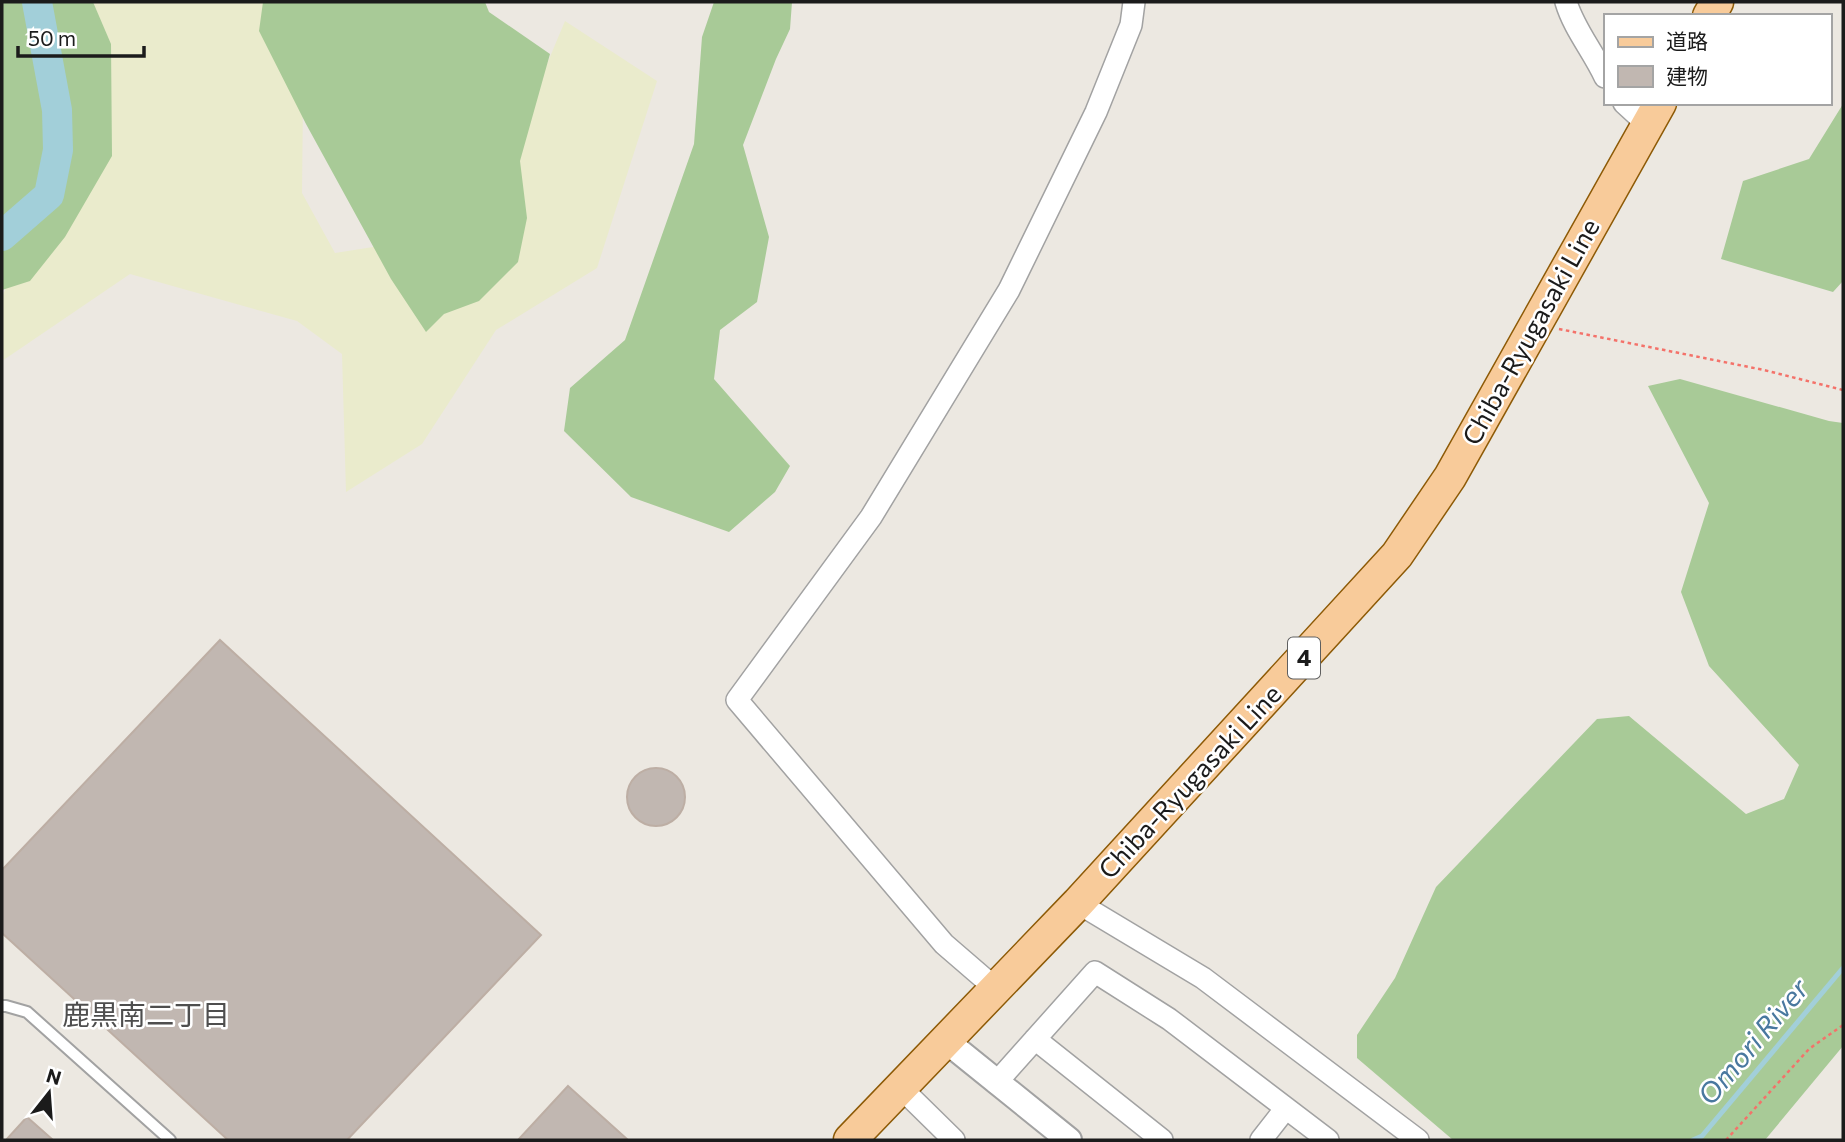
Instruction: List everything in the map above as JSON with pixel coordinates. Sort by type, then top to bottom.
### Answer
[{"type":"main road","name":"Chiba-Ryugasaki Line","points":[[850,1140],[1078,903],[1397,555],[1450,477],[1654,114]]},
{"type":"street","points":[[995,989],[944,944],[737,700],[871,517],[1009,290],[1096,112],[1131,24],[1134,2]]},
{"type":"street","points":[[1566,2],[1571,20],[1596,57],[1604,75]]},
{"type":"street","points":[[1629,105],[1654,114]]},
{"type":"street","points":[[1078,903],[1203,978],[1418,1140]]},
{"type":"street","points":[[996,1083],[1095,972],[1169,1019],[1328,1140]]},
{"type":"street","points":[[1035,1039],[1162,1140]]},
{"type":"street","points":[[945,1040],[1069,1140]]},
{"type":"street","points":[[900,1087],[954,1140]]},
{"type":"street","points":[[1261,1140],[1286,1108]]},
{"type":"lane","points":[[2,1006],[27,1012],[170,1140]]},
{"type":"path","points":[[1535,324],[1764,370],[1843,390]]},
{"type":"path","points":[[1726,1140],[1809,1049],[1843,1026]]},
{"type":"green space","points":[[2,2],[93,2],[111,44],[112,156],[65,237],[30,281],[2,290]]},
{"type":"green space","points":[[57,2],[304,2],[302,193],[335,253],[443,236],[524,119],[565,21],[657,81],[597,268],[496,330],[422,444],[346,492],[342,354],[297,321],[130,274],[2,361],[2,297],[35,220]]},
{"type":"green space","points":[[263,2],[485,2],[489,12],[550,54],[520,161],[527,218],[518,262],[479,301],[444,314],[426,332],[391,279],[306,124],[259,31]]},
{"type":"green space","points":[[714,2],[792,2],[790,29],[743,145],[769,237],[757,302],[720,330],[714,379],[790,466],[775,492],[729,532],[631,497],[564,431],[570,388],[625,340],[694,144],[702,37]]},
{"type":"green space","points":[[1843,104],[1843,281],[1833,292],[1721,259],[1743,181],[1809,159]]},
{"type":"green space","points":[[1680,379],[1843,423],[1843,1046],[1765,1140],[1453,1140],[1357,1058],[1357,1035],[1395,978],[1436,887],[1597,719],[1629,716],[1746,814],[1784,799],[1799,765],[1709,666],[1681,592],[1709,503],[1648,386]]},
{"type":"building","points":[[220,640],[541,935],[347,1140],[228,1140],[2,933],[2,870]]},
{"type":"building","points":[[650,768],[662,768],[677,776],[685,791],[685,803],[677,818],[662,826],[650,826],[635,818],[627,803],[627,791],[635,776]]},
{"type":"building","points":[[568,1086],[628,1140],[518,1140]]},
{"type":"building","points":[[27,1117],[53,1140],[6,1140]]},
{"type":"waterway","points":[[2,236],[49,195],[58,150],[57,110],[37,2]]},
{"type":"waterway","name":"Omori River","points":[[1693,1140],[1702,1136],[1843,968]]},
{"type":"district","name":"鹿黒南二丁目","points":[[146,1015]]}]
